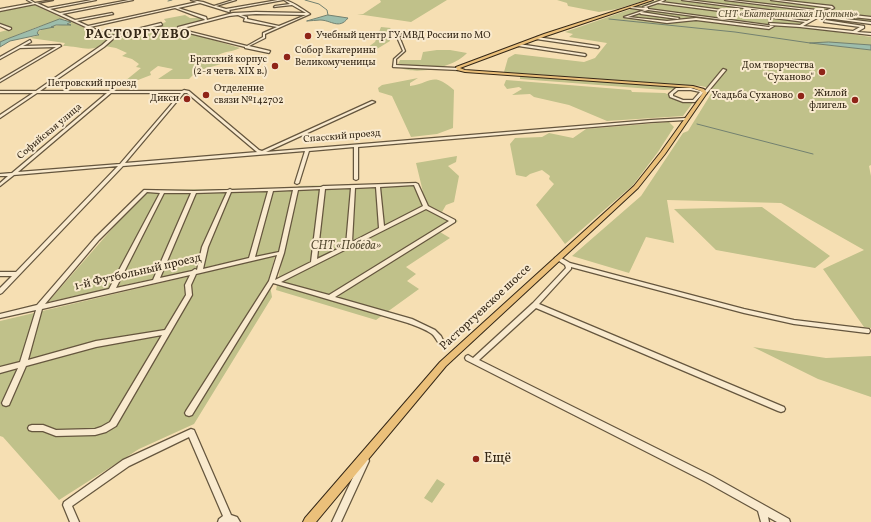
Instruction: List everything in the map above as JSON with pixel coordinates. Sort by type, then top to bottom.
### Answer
[{"type":"main road","points":[[652,0],[537,38],[460,66],[458,70],[693,87],[703,90],[705,93]]},
{"type":"main road","name":"Расторгуевское шоссе","points":[[309,522],[443,364],[636,187],[663,153],[705,93]]},
{"type":"street","points":[[28,0],[109,36],[161,29],[177,29],[229,15],[261,13],[309,14]]},
{"type":"street","points":[[0,10],[52,0]]},
{"type":"street","points":[[48,9],[95,0]]},
{"type":"street","points":[[60,14],[132,0]]},
{"type":"street","points":[[192,0],[226,10],[233,14],[229,15]]},
{"type":"street","points":[[214,6],[235,0]]},
{"type":"street","points":[[226,10],[282,0]]},
{"type":"street","points":[[285,0],[309,14]]},
{"type":"street","points":[[664,0],[644,7],[743,21],[871,34]]},
{"type":"street","points":[[683,0],[871,23]]},
{"type":"street","points":[[726,0],[871,18]]},
{"type":"street","points":[[772,0],[833,8],[800,26]]},
{"type":"street","points":[[87,27],[202,2]]},
{"type":"street","points":[[658,2],[808,22]]},
{"type":"street","points":[[275,7],[294,4]]},
{"type":"street","points":[[631,7],[649,9],[773,26],[769,28],[696,19],[667,22],[625,17],[649,9]]},
{"type":"street","points":[[175,8],[205,18],[207,21]]},
{"type":"street","points":[[257,10],[261,13]]},
{"type":"street","points":[[639,13],[686,20]]},
{"type":"street","points":[[75,21],[112,14]]},
{"type":"street","points":[[246,48],[264,37],[264,34],[309,14]]},
{"type":"street","points":[[239,15],[246,18],[245,20],[278,28]]},
{"type":"street","points":[[723,16],[745,19],[743,21]]},
{"type":"street","points":[[825,21],[863,27],[854,32]]},
{"type":"street","points":[[829,29],[837,23]]},
{"type":"street","points":[[109,36],[161,24]]},
{"type":"street","points":[[0,25],[10,28]]},
{"type":"street","points":[[177,29],[246,48],[269,52]]},
{"type":"street","points":[[405,35],[397,36],[404,51],[395,59],[394,66],[458,70]]},
{"type":"street","points":[[0,117],[112,40],[109,36]]},
{"type":"street","points":[[537,38],[598,47]]},
{"type":"street","points":[[0,58],[30,41]]},
{"type":"street","points":[[519,45],[585,56]]},
{"type":"street","points":[[0,81],[60,46],[20,47]]},
{"type":"street","points":[[705,93],[724,70]]},
{"type":"street","points":[[677,89],[699,90],[702,92],[694,101],[683,101],[672,97],[671,94],[677,89]]},
{"type":"street","points":[[0,292],[121,165],[184,91],[192,93],[258,151],[262,152],[373,102]]},
{"type":"street","name":"Петровский проезд","points":[[0,92],[184,91]]},
{"type":"street","name":"Софийская улица","points":[[0,185],[110,92]]},
{"type":"street","name":"Спасский проезд","points":[[0,175],[262,152],[307,150],[459,136],[668,119],[686,119]]},
{"type":"street","points":[[356,146],[356,179]]},
{"type":"street","points":[[189,413],[275,281],[307,150]]},
{"type":"street","points":[[6,403],[23,364],[40,306],[97,239],[146,191],[162,193],[271,190],[297,187],[354,187],[416,184],[426,207],[453,221],[329,298]]},
{"type":"street","points":[[378,186],[382,229]]},
{"type":"street","points":[[314,262],[323,187]]},
{"type":"street","points":[[349,246],[354,187]]},
{"type":"street","points":[[32,428],[43,428],[56,433],[95,432],[103,430],[113,424],[190,295],[188,284],[198,270],[205,247],[230,190]]},
{"type":"street","points":[[252,258],[271,190]]},
{"type":"street","points":[[156,280],[194,192]]},
{"type":"street","points":[[112,290],[162,193]]},
{"type":"street","points":[[275,281],[426,207]]},
{"type":"street","name":"1-й Футбольный проезд","points":[[0,316],[198,270],[281,253]]},
{"type":"street","points":[[558,258],[568,264],[744,311],[787,321],[868,331]]},
{"type":"street","points":[[568,264],[569,268],[535,305],[471,360],[700,474],[786,522]]},
{"type":"street","points":[[0,274],[17,274]]},
{"type":"street","points":[[275,281],[410,321],[431,330],[439,337],[441,342]]},
{"type":"street","points":[[535,305],[781,409]]},
{"type":"street","points":[[0,370],[96,344],[168,332]]},
{"type":"street","points":[[75,522],[67,505],[126,463],[191,432],[228,521]]},
{"type":"street","points":[[336,522],[370,449]]},
{"type":"street","points":[[762,508],[765,522]]},
{"type":"green space","points":[[380,0],[447,0],[411,22],[357,14],[363,14],[381,2]]},
{"type":"green space","points":[[557,0],[646,0],[617,9],[599,12],[568,6],[567,3]]},
{"type":"green space","name":"СНТ «Екатерининская Пустынь»","points":[[657,0],[871,0],[871,22],[816,16],[803,27],[871,37],[871,45],[814,43],[871,50],[871,165],[869,166],[871,176],[871,328],[864,327],[823,269],[864,250],[781,203],[667,200],[674,243],[646,237],[629,273],[572,256],[641,196],[683,133],[688,131],[714,89],[701,86],[504,72],[508,58],[515,54],[584,62],[595,58],[607,43],[569,37],[573,34],[565,32]]},
{"type":"green space","points":[[32,4],[64,19],[37,27],[0,42],[0,32],[11,29],[0,25],[0,11]]},
{"type":"green space","points":[[185,15],[190,18],[201,18],[203,21],[172,30],[180,30],[240,48],[218,55],[224,57],[217,60],[223,62],[221,64],[197,71],[189,79],[158,79],[173,69],[158,66],[150,72],[151,75],[138,80],[125,81],[141,68],[136,67],[139,64],[132,59],[122,56],[127,53],[116,48],[105,46],[117,38],[127,36],[107,34],[163,23],[166,22],[164,19]]},
{"type":"green space","points":[[71,22],[106,37],[109,40],[103,45],[87,49],[63,46],[65,43],[30,38],[39,35],[37,33],[47,27],[67,25]]},
{"type":"green space","points":[[381,27],[391,28],[386,32],[390,41],[372,52],[360,53],[375,42]]},
{"type":"green space","points":[[450,50],[467,53],[453,62],[434,69],[413,71],[397,66],[400,60],[421,60],[423,52]]},
{"type":"green space","points":[[520,76],[693,88],[664,90],[520,79]]},
{"type":"green space","points":[[418,78],[410,83],[410,86],[436,80],[447,84],[454,90],[453,128],[437,134],[411,137],[392,96],[379,92],[378,88],[382,85]]},
{"type":"green space","points":[[506,80],[631,90],[632,92],[665,93],[683,101],[694,101],[683,116],[607,121],[569,105],[534,97],[530,94],[512,95],[522,89],[519,87],[507,89],[504,85]]},
{"type":"green space","points":[[669,122],[674,127],[658,152],[633,185],[565,244],[536,205],[554,184],[549,179],[550,176],[542,170],[526,177],[516,175],[510,144],[515,138],[542,137],[549,133],[573,138],[586,129]]},
{"type":"green space","name":"СНТ «Победа»","points":[[457,156],[456,162],[448,166],[459,176],[454,202],[446,205],[442,212],[428,205],[458,221],[440,232],[450,238],[406,267],[416,274],[407,281],[419,289],[376,320],[276,290],[284,250],[48,302],[146,190],[296,188],[299,186],[418,183],[423,192],[416,163]]},
{"type":"green space","points":[[762,207],[830,256],[815,268],[716,250],[674,209]]},
{"type":"green space","points":[[275,256],[269,280],[272,297],[194,424],[139,449],[59,500],[3,437],[0,436],[0,321]]},
{"type":"green space","points":[[753,347],[826,358],[871,356],[871,397],[818,379]]},
{"type":"green space","points":[[437,479],[445,484],[432,503],[424,498]]},
{"type":"shaded area","points":[[328,15],[348,18],[345,22],[338,24],[324,20],[307,21]]},
{"type":"shaded area","points":[[60,19],[71,22],[67,24],[71,25],[56,25],[51,27],[54,27],[39,30],[37,33],[39,35],[10,41],[0,47],[0,42]]},
{"type":"shaded area","points":[[829,42],[871,45],[871,50],[810,43]]},
{"type":"waterway","points":[[168,1],[172,0]]},
{"type":"waterway","points":[[305,0],[319,4],[327,10],[328,15]]},
{"type":"waterway","points":[[609,19],[735,32],[810,43]]},
{"type":"waterway","points":[[697,124],[813,154]]},
{"type":"place","name":"Учебный центр ГУ МВД России по МО","points":[[308,36]]},
{"type":"place","name":"Собор Екатерины Великомученицы","points":[[287,57]]},
{"type":"place","name":"Братский корпус (2-я четв. XIX в.)","points":[[275,66]]},
{"type":"place","name":"Дом творчества \"Суханово\"","points":[[822,72]]},
{"type":"place","name":"Отделение связи №142702","points":[[206,95]]},
{"type":"place","name":"Усадьба Суханово","points":[[801,96]]},
{"type":"place","name":"Дикси","points":[[187,99]]},
{"type":"place","name":"Жилой флигель","points":[[855,100]]},
{"type":"place","name":"Ещё","points":[[476,459]]},
{"type":"district","name":"РАСТОРГУЕВО","points":[[138,36]]}]
